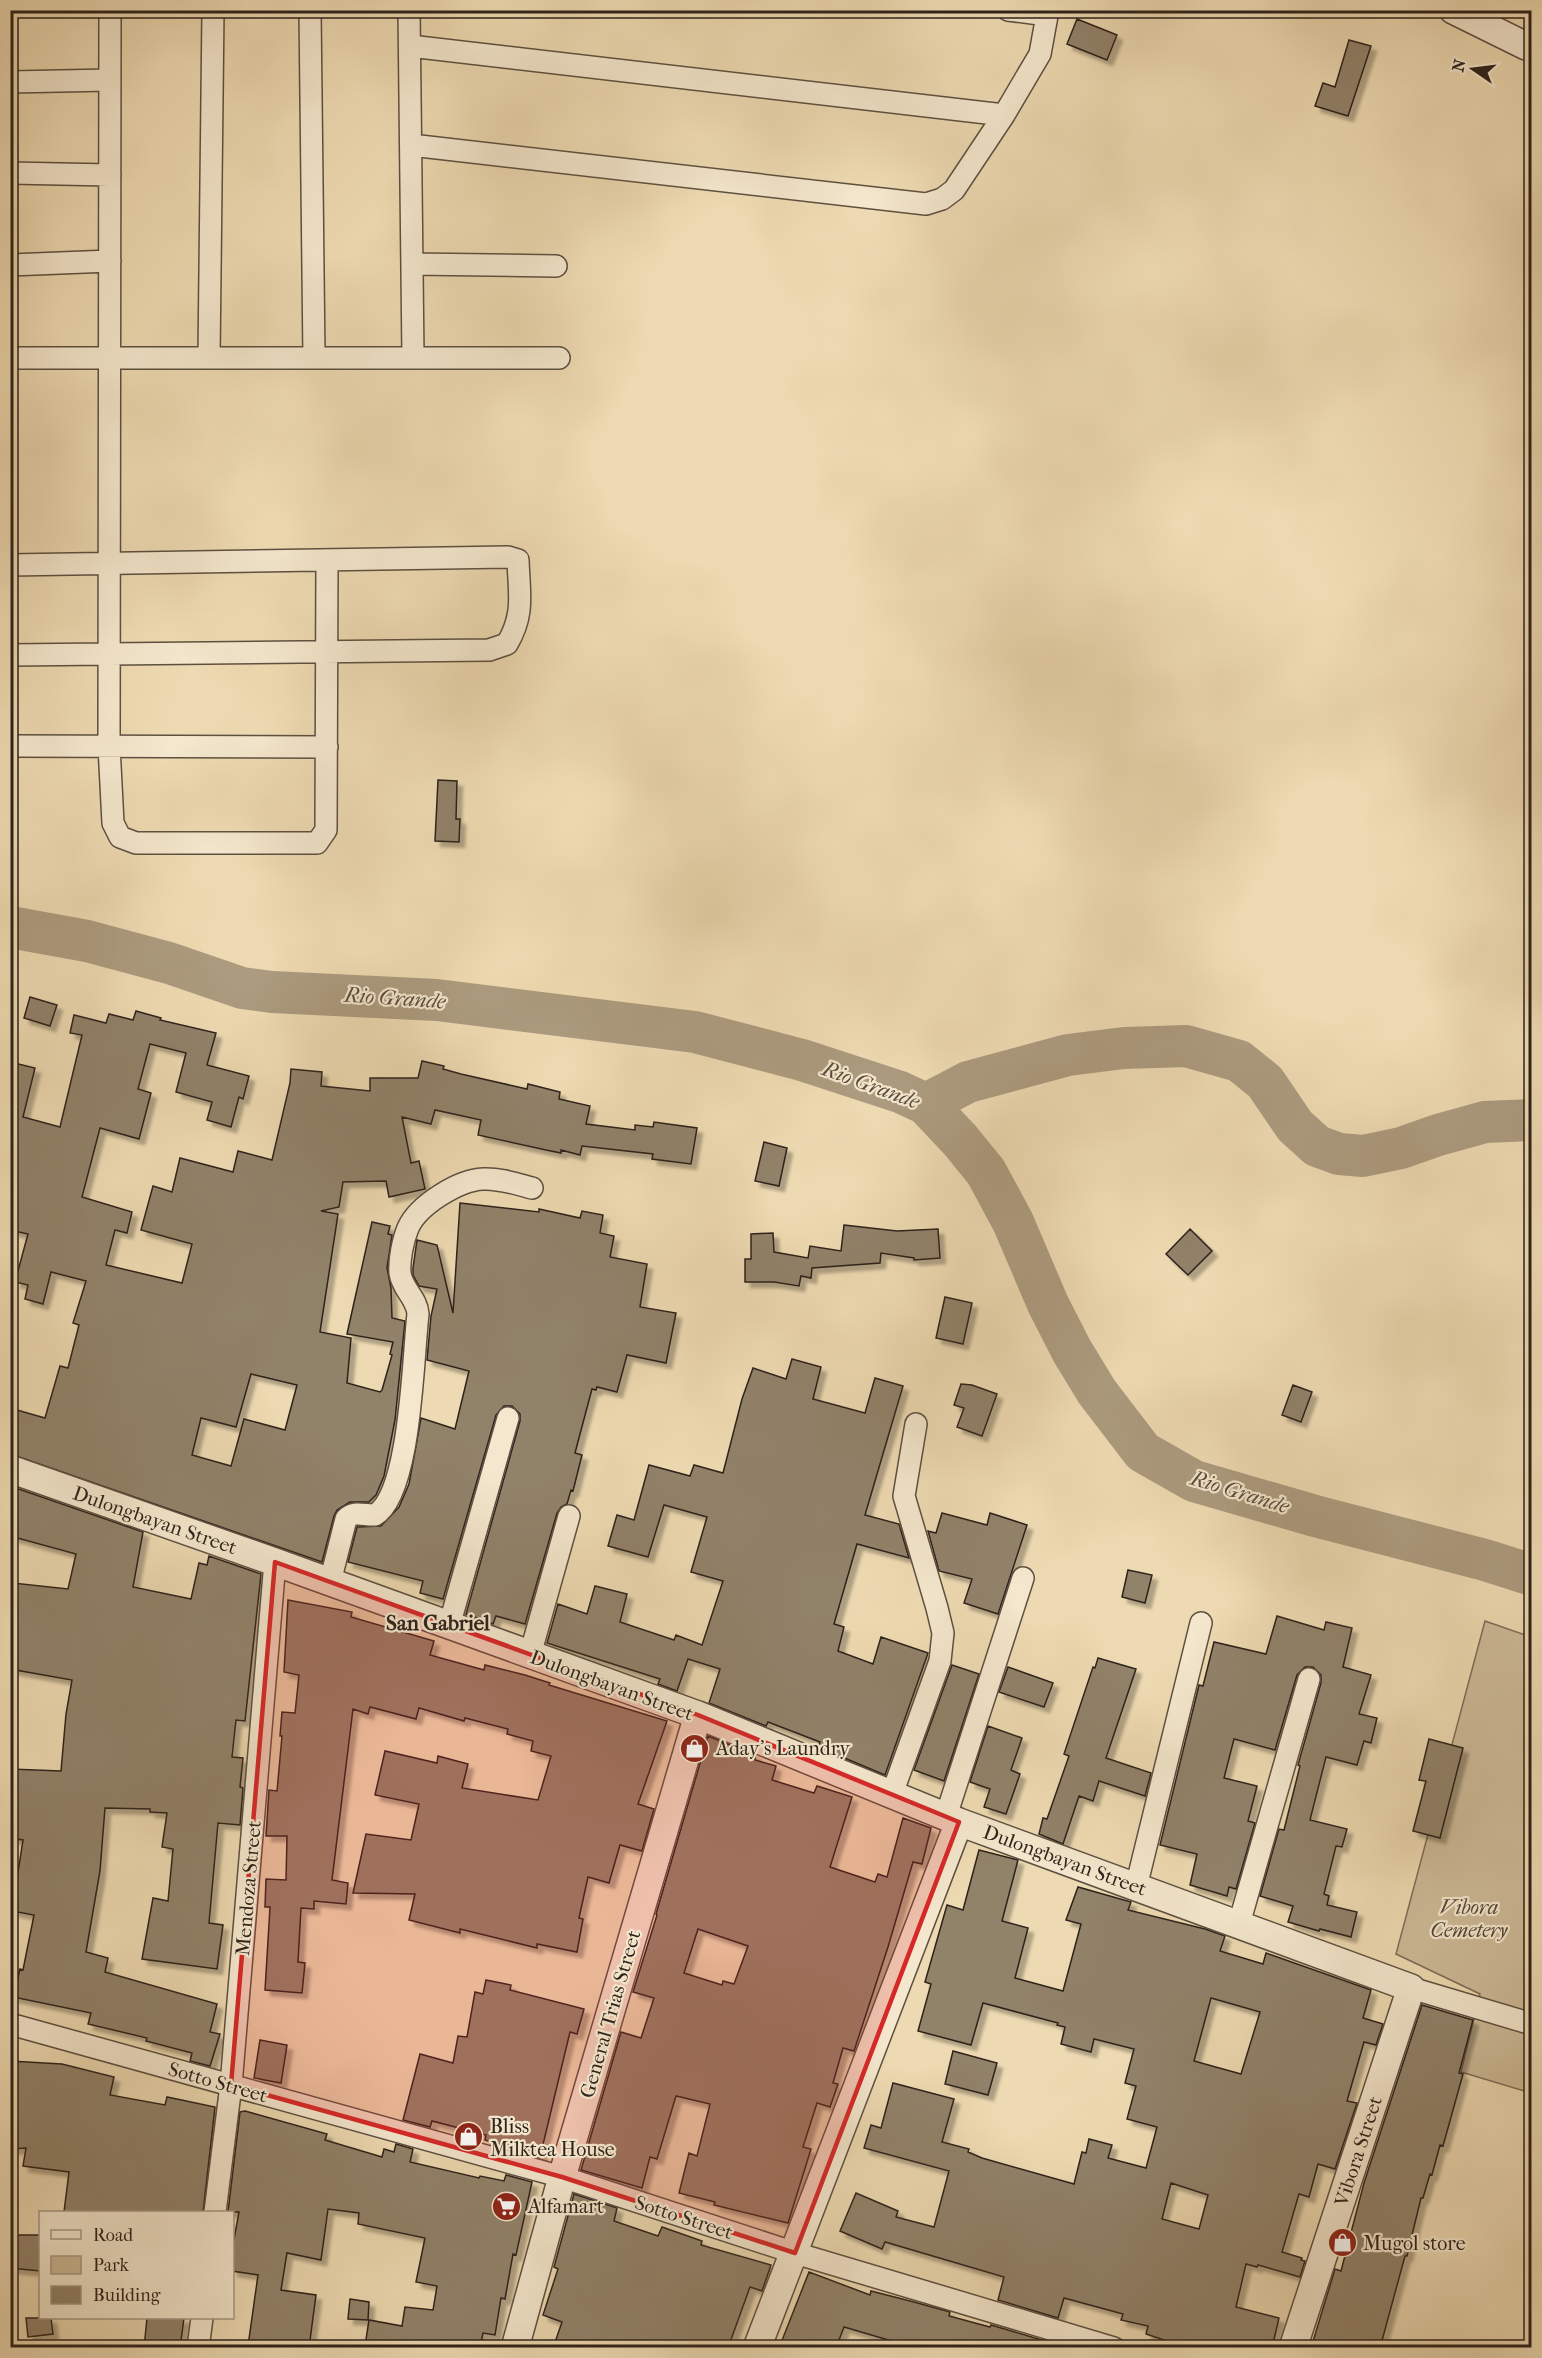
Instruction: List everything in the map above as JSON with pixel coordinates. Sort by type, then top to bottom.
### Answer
[{"type":"street","points":[[110,10],[109,746],[113,824],[120,837],[136,843],[317,843],[326,830],[327,560]]},
{"type":"street","points":[[208,358],[213,10]]},
{"type":"street","points":[[310,10],[314,358]]},
{"type":"street","points":[[409,10],[413,358]]},
{"type":"street","points":[[411,146],[926,204],[942,199],[954,190],[1004,115],[1040,54],[1048,13],[1008,10]]},
{"type":"street","points":[[1453,10],[1532,47]]},
{"type":"street","points":[[410,46],[1004,115]]},
{"type":"street","points":[[10,82],[110,80]]},
{"type":"street","points":[[10,173],[110,175]]},
{"type":"street","points":[[10,265],[110,261]]},
{"type":"street","points":[[412,264],[556,266]]},
{"type":"street","points":[[10,358],[559,358]]},
{"type":"street","points":[[10,565],[508,557],[518,560],[520,616],[516,629],[507,644],[489,650],[10,655]]},
{"type":"street","points":[[10,746],[327,747]]},
{"type":"street","points":[[330,1582],[346,1519],[350,1514],[369,1516],[379,1513],[395,1487],[405,1445],[418,1314],[417,1304],[402,1282],[400,1273],[408,1227],[414,1218],[440,1194],[470,1180],[484,1178],[513,1182],[532,1188]]},
{"type":"street","points":[[449,1626],[508,1418]]},
{"type":"street","points":[[892,1794],[940,1661],[942,1649],[943,1633],[938,1608],[904,1496],[916,1424]]},
{"type":"street","name":"Dulongbayan Street","points":[[10,1469],[698,1715],[953,1819],[1411,1988]]},
{"type":"street","points":[[530,1655],[569,1516]]},
{"type":"street","name":"Mendoza Street","points":[[215,2211],[231,2085],[275,1563]]},
{"type":"street","points":[[757,2348],[795,2253],[953,1819],[1023,1578]]},
{"type":"street","points":[[1136,1887],[1201,1623]]},
{"type":"street","points":[[1239,1924],[1309,1679]]},
{"type":"street","name":"General Trias Street","points":[[515,2348],[562,2177],[698,1715]]},
{"type":"street","points":[[1411,1988],[1532,2024]]},
{"type":"street","name":"Vibora Street","points":[[1293,2348],[1411,1988]]},
{"type":"street","name":"Sotto Street","points":[[10,2024],[562,2177],[795,2253],[1114,2348]]},
{"type":"street","points":[[198,2348],[202,2319]]},
{"type":"highlighted area","points":[[275,1562],[698,1715],[959,1822],[795,2253],[562,2177],[231,2085]]},
{"type":"green space","name":"Vibora Cemetery","points":[[1485,1621],[1531,1637],[1531,2093],[1461,2072],[1480,1994],[1396,1954]]},
{"type":"building","points":[[1077,19],[1117,35],[1107,60],[1067,44]]},
{"type":"building","points":[[1349,40],[1371,46],[1348,116],[1315,106],[1323,83],[1335,87]]},
{"type":"building","points":[[438,780],[457,781],[456,819],[460,819],[459,842],[435,841]]},
{"type":"building","points":[[30,997],[57,1005],[50,1026],[24,1018]]},
{"type":"building","points":[[136,1011],[161,1018],[160,1020],[216,1033],[207,1065],[249,1076],[243,1099],[239,1097],[231,1127],[207,1120],[212,1102],[176,1092],[186,1053],[150,1044],[138,1089],[151,1093],[139,1139],[100,1128],[82,1197],[132,1212],[127,1233],[115,1230],[106,1265],[182,1283],[192,1244],[141,1230],[153,1186],[172,1192],[180,1158],[233,1172],[238,1151],[272,1160],[290,1083],[291,1069],[322,1072],[321,1086],[370,1091],[370,1078],[418,1078],[422,1061],[444,1066],[443,1069],[461,1074],[527,1089],[528,1084],[560,1092],[559,1099],[590,1106],[586,1124],[635,1130],[635,1125],[653,1127],[654,1122],[697,1128],[691,1164],[652,1159],[653,1154],[582,1146],[580,1155],[561,1150],[561,1153],[546,1150],[478,1135],[481,1120],[435,1110],[431,1124],[402,1117],[411,1163],[419,1161],[425,1189],[389,1197],[386,1181],[343,1182],[339,1207],[321,1211],[338,1214],[320,1332],[351,1338],[347,1383],[380,1392],[392,1355],[390,1354],[393,1342],[347,1334],[372,1222],[390,1226],[388,1234],[392,1235],[387,1268],[391,1288],[392,1318],[405,1321],[395,1420],[384,1476],[376,1495],[369,1502],[350,1502],[337,1510],[322,1562],[10,1454],[10,1408],[45,1418],[60,1366],[68,1368],[79,1325],[73,1323],[86,1281],[51,1272],[43,1304],[25,1299],[28,1285],[15,1282],[28,1234],[10,1230],[10,1062],[35,1068],[23,1117],[60,1127],[82,1035],[70,1033],[74,1015],[106,1023],[109,1014],[133,1020]],"holes":[[[251,1374],[297,1385],[285,1430],[244,1419],[231,1466],[192,1455],[201,1418],[236,1427]]]},
{"type":"building","points":[[764,1142],[787,1148],[779,1186],[755,1181]]},
{"type":"building","points":[[460,1203],[539,1212],[539,1209],[580,1218],[582,1211],[603,1215],[600,1233],[614,1236],[610,1257],[647,1264],[640,1307],[676,1313],[666,1363],[627,1355],[617,1392],[597,1387],[596,1390],[592,1389],[575,1453],[582,1455],[573,1491],[571,1490],[567,1504],[557,1513],[525,1624],[496,1616],[493,1624],[466,1614],[520,1421],[520,1414],[512,1406],[504,1406],[496,1415],[443,1599],[420,1593],[423,1581],[348,1562],[357,1527],[381,1526],[399,1507],[409,1484],[421,1418],[455,1429],[469,1371],[427,1360],[431,1316],[437,1289],[419,1286],[413,1275],[413,1268],[417,1240],[437,1245],[453,1313]]},
{"type":"building","points":[[844,1225],[897,1231],[938,1229],[940,1258],[914,1260],[914,1258],[881,1253],[880,1263],[812,1268],[811,1278],[801,1276],[799,1286],[774,1282],[745,1282],[745,1259],[751,1259],[751,1234],[773,1233],[774,1252],[808,1258],[810,1246],[841,1251]]},
{"type":"building","points":[[1190,1229],[1212,1251],[1188,1275],[1166,1254]]},
{"type":"building","points":[[945,1297],[972,1303],[963,1344],[936,1338]]},
{"type":"building","points":[[792,1359],[821,1367],[813,1399],[865,1413],[875,1378],[903,1386],[865,1515],[899,1524],[909,1558],[857,1544],[834,1624],[844,1627],[838,1651],[873,1664],[881,1637],[928,1653],[885,1775],[818,1747],[820,1742],[768,1722],[766,1726],[709,1703],[720,1669],[688,1659],[677,1691],[658,1684],[660,1679],[547,1643],[558,1604],[587,1614],[595,1586],[627,1594],[620,1622],[674,1640],[676,1635],[702,1645],[723,1581],[691,1572],[707,1517],[664,1505],[648,1557],[608,1546],[617,1515],[634,1520],[649,1465],[690,1476],[694,1465],[723,1473],[742,1399],[753,1368],[786,1379]]},
{"type":"building","points":[[961,1384],[972,1385],[997,1394],[982,1436],[957,1427],[964,1408],[954,1405]]},
{"type":"building","points":[[1293,1385],[1312,1392],[1301,1422],[1282,1415]]},
{"type":"building","points":[[10,1486],[143,1532],[133,1587],[191,1599],[199,1563],[207,1565],[209,1556],[261,1574],[245,1721],[236,1720],[232,1757],[243,1758],[240,1825],[218,1823],[209,1923],[223,1925],[217,1969],[142,1959],[153,1898],[168,1901],[173,1849],[162,1847],[167,1813],[150,1812],[150,1809],[105,1808],[100,1871],[86,1952],[108,1958],[105,1972],[217,2004],[210,2032],[220,2034],[210,2066],[190,2061],[192,2053],[146,2041],[147,2038],[88,2024],[91,2013],[13,1997],[20,1969],[23,1970],[34,1915],[12,1911],[23,1840],[10,1838],[10,1769],[61,1771],[66,1714],[72,1680],[10,1669],[10,1611],[13,1583],[68,1589],[76,1554],[10,1536]]},
{"type":"building","points":[[942,1513],[987,1525],[990,1513],[1027,1525],[998,1614],[964,1603],[972,1579],[939,1571],[928,1531],[936,1533]]},
{"type":"building","points":[[1128,1570],[1152,1575],[1145,1603],[1122,1597]]},
{"type":"building","points":[[288,1600],[352,1612],[351,1617],[434,1641],[430,1655],[484,1670],[485,1665],[525,1675],[550,1683],[549,1685],[667,1721],[638,1804],[654,1809],[642,1851],[620,1845],[609,1883],[588,1877],[579,1918],[583,1919],[577,1952],[537,1944],[537,1948],[460,1929],[460,1933],[409,1920],[415,1894],[353,1893],[366,1834],[411,1840],[419,1804],[375,1795],[385,1751],[437,1763],[438,1756],[468,1764],[462,1788],[538,1800],[551,1756],[531,1751],[533,1741],[507,1734],[508,1729],[465,1718],[464,1721],[419,1708],[416,1719],[370,1707],[368,1714],[353,1709],[332,1880],[348,1883],[346,1904],[314,1901],[314,1909],[301,1908],[298,1962],[305,1963],[302,1993],[265,1990],[270,1907],[265,1907],[266,1879],[286,1880],[287,1836],[266,1836],[269,1790],[277,1791],[282,1712],[295,1713],[299,1675],[284,1672]]},
{"type":"building","points":[[1277,1616],[1324,1630],[1326,1622],[1352,1628],[1343,1667],[1371,1675],[1359,1714],[1377,1718],[1371,1743],[1364,1741],[1357,1765],[1326,1757],[1310,1820],[1347,1829],[1342,1847],[1336,1846],[1324,1894],[1329,1896],[1327,1905],[1357,1912],[1351,1937],[1288,1922],[1293,1906],[1260,1896],[1279,1829],[1284,1830],[1300,1766],[1298,1765],[1321,1683],[1321,1675],[1313,1667],[1305,1667],[1297,1675],[1275,1750],[1234,1739],[1224,1778],[1257,1786],[1248,1821],[1255,1823],[1236,1889],[1229,1887],[1227,1896],[1190,1885],[1197,1854],[1160,1845],[1199,1685],[1203,1686],[1214,1642],[1266,1654]]},
{"type":"building","points":[[1098,1658],[1136,1669],[1106,1758],[1151,1773],[1145,1796],[1099,1781],[1093,1801],[1079,1796],[1063,1844],[1039,1834],[1043,1818],[1047,1819],[1069,1756],[1064,1754]]},
{"type":"building","points":[[952,1665],[979,1674],[944,1781],[914,1770]]},
{"type":"building","points":[[1008,1667],[1053,1683],[1044,1707],[999,1692]]},
{"type":"building","points":[[988,1726],[1022,1738],[1011,1770],[1020,1774],[1006,1814],[984,1807],[990,1789],[970,1782]]},
{"type":"building","points":[[708,1736],[755,1755],[755,1760],[776,1766],[772,1780],[814,1793],[817,1786],[852,1797],[830,1867],[875,1882],[878,1874],[887,1877],[903,1818],[931,1828],[922,1864],[913,1862],[854,2051],[843,2048],[833,2083],[838,2084],[830,2107],[817,2103],[803,2147],[811,2149],[788,2223],[714,2205],[715,2202],[679,2193],[689,2153],[697,2156],[710,2104],[676,2096],[657,2159],[650,2157],[642,2188],[581,2170],[621,2032],[641,2038],[654,1998],[633,1992]],"holes":[[[698,1929],[748,1946],[734,1984],[723,1981],[722,1985],[684,1973]]]},
{"type":"building","points":[[1429,1739],[1463,1748],[1440,1838],[1413,1831],[1426,1781],[1419,1780]]},
{"type":"building","points":[[979,1850],[1018,1860],[1002,1921],[1028,1928],[1015,1978],[1063,1991],[1081,1924],[1066,1920],[1078,1887],[1131,1902],[1128,1910],[1225,1936],[1220,1951],[1263,1964],[1266,1953],[1371,1990],[1363,2018],[1383,2024],[1376,2045],[1364,2042],[1347,2101],[1357,2103],[1335,2169],[1318,2164],[1309,2197],[1299,2194],[1282,2252],[1305,2261],[1300,2277],[1258,2265],[1257,2267],[1246,2264],[1236,2307],[1279,2318],[1272,2348],[1188,2348],[1146,2334],[1148,2326],[1121,2320],[1123,2314],[1064,2298],[1058,2318],[998,2300],[1004,2277],[885,2242],[882,2249],[840,2231],[856,2193],[898,2211],[896,2217],[934,2227],[949,2171],[864,2148],[871,2125],[881,2128],[893,2083],[954,2099],[942,2142],[969,2149],[968,2152],[982,2158],[1074,2184],[1082,2152],[1086,2153],[1089,2139],[1112,2145],[1108,2158],[1146,2168],[1157,2127],[1127,2119],[1136,2086],[1125,2083],[1134,2049],[1094,2039],[1091,2052],[1061,2044],[1065,2027],[1057,2025],[1058,2023],[983,2003],[971,2045],[918,2031],[931,1984],[925,1982],[947,1905],[963,1910]],"holes":[[[1211,1998],[1260,2012],[1241,2074],[1194,2061]],[[1171,2183],[1208,2195],[1199,2229],[1162,2219]]]},
{"type":"building","points":[[486,1980],[511,1985],[510,1990],[584,2009],[577,2034],[570,2032],[540,2157],[485,2140],[486,2135],[432,2121],[430,2127],[403,2120],[420,2054],[453,2063],[458,2036],[467,2037],[475,1992],[483,1994]]},
{"type":"building","points":[[1422,2005],[1473,2020],[1459,2073],[1463,2074],[1443,2146],[1440,2145],[1432,2175],[1430,2174],[1423,2198],[1421,2198],[1380,2348],[1311,2348],[1335,2269],[1341,2271],[1364,2183]]},
{"type":"building","points":[[260,2040],[287,2045],[281,2083],[254,2078]]},
{"type":"building","points":[[953,2051],[997,2063],[988,2095],[945,2084]]},
{"type":"building","points":[[10,2061],[62,2064],[114,2077],[110,2095],[165,2105],[167,2097],[215,2107],[203,2211],[64,2211],[69,2172],[23,2166],[26,2148],[10,2149]]},
{"type":"building","points":[[245,2111],[327,2134],[325,2140],[382,2157],[384,2149],[394,2152],[396,2144],[413,2149],[410,2162],[479,2178],[480,2176],[504,2181],[506,2175],[532,2182],[516,2255],[513,2254],[505,2299],[501,2298],[495,2335],[483,2333],[480,2348],[365,2346],[369,2320],[402,2326],[405,2307],[433,2310],[437,2286],[416,2282],[425,2238],[358,2224],[359,2213],[328,2209],[321,2260],[287,2253],[281,2290],[316,2295],[309,2348],[248,2346],[258,2275],[234,2271],[234,2239],[239,2212],[228,2211],[240,2112]]},
{"type":"building","points":[[574,2194],[617,2208],[614,2221],[658,2236],[662,2227],[702,2241],[701,2245],[771,2265],[762,2291],[750,2287],[728,2348],[553,2348],[562,2322],[543,2315],[558,2269],[554,2267]]},
{"type":"building","points":[[10,2235],[39,2235],[39,2271],[10,2268]]},
{"type":"building","points":[[809,2272],[870,2295],[871,2291],[914,2302],[950,2312],[949,2316],[990,2327],[991,2325],[1052,2343],[1050,2348],[901,2348],[902,2344],[844,2327],[836,2348],[779,2348]]},
{"type":"building","points":[[350,2299],[369,2302],[368,2320],[348,2319]]},
{"type":"building","points":[[26,2318],[51,2319],[53,2334],[28,2337]]},
{"type":"building","points":[[147,2319],[184,2319],[180,2348],[144,2348]]},
{"type":"waterway","name":"Rio Grande","points":[[10,927],[87,941],[169,963],[242,988],[272,992],[437,1000],[695,1032],[802,1060],[900,1092],[926,1104],[986,1172],[1013,1222],[1048,1304],[1072,1351],[1097,1392],[1143,1452],[1194,1481],[1315,1516],[1485,1560],[1532,1575]]},
{"type":"waterway","points":[[926,1104],[968,1082],[1068,1055],[1124,1048],[1186,1046],[1239,1061],[1265,1082],[1295,1126],[1317,1146],[1339,1154],[1363,1156],[1401,1148],[1485,1122],[1532,1120]]},
{"type":"place","name":"Aday's Laundry","points":[[695,1748]]},
{"type":"place","name":"Bliss Milktea House","points":[[469,2137]]},
{"type":"place","name":"Alfamart","points":[[507,2206]]},
{"type":"place","name":"Mugol store","points":[[1342,2243]]},
{"type":"district","name":"San Gabriel","points":[[438,1623]]}]
